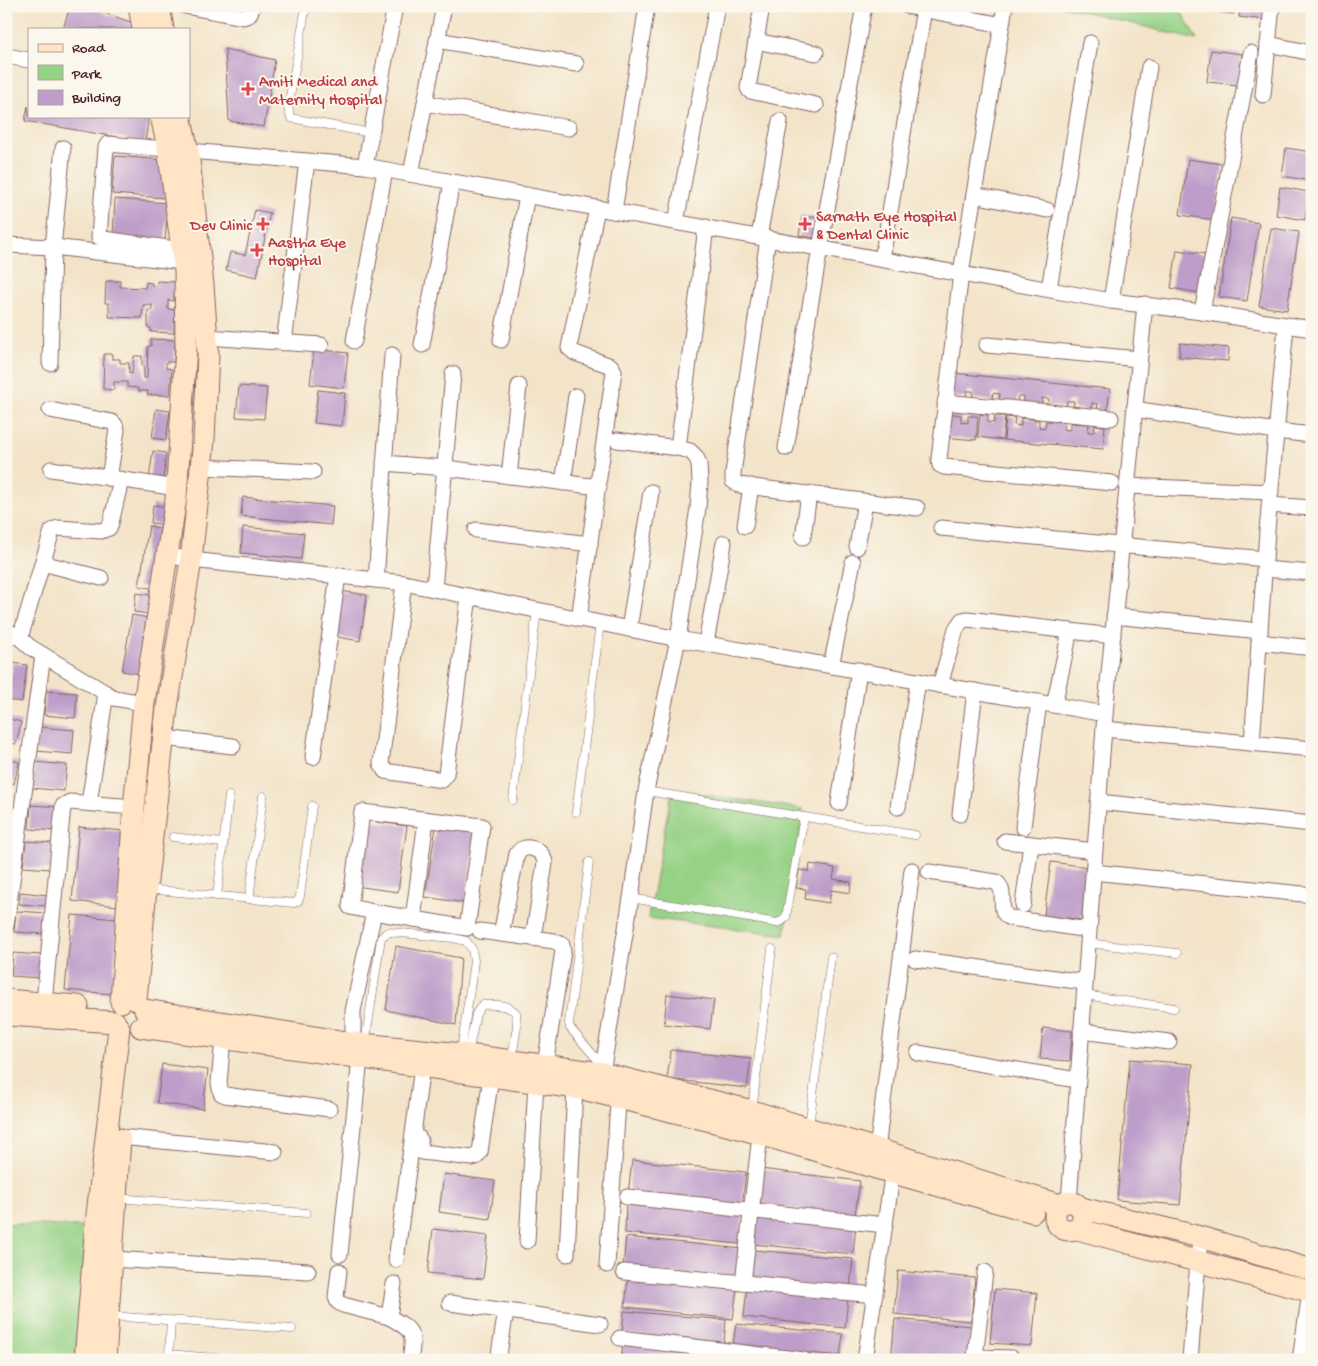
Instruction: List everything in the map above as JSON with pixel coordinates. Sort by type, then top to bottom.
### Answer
[{"type":"street","points":[[139,6],[143,28]]},
{"type":"street","points":[[159,6],[163,28]]},
{"type":"street","points":[[185,6],[243,17],[250,15],[253,6]]},
{"type":"street","points":[[365,166],[395,6]]},
{"type":"street","points":[[410,174],[444,6]]},
{"type":"street","points":[[614,211],[647,6]]},
{"type":"street","points":[[676,222],[717,6]]},
{"type":"street","points":[[762,6],[748,88],[750,92],[816,105]]},
{"type":"street","points":[[786,448],[864,6]]},
{"type":"street","points":[[1004,6],[961,273],[945,402],[940,465],[944,467],[1270,499],[1312,508]]},
{"type":"street","points":[[1263,95],[1272,6]]},
{"type":"street","points":[[882,259],[915,7],[1002,25]]},
{"type":"street","points":[[437,40],[576,64]]},
{"type":"street","points":[[756,41],[816,53]]},
{"type":"street","points":[[1049,289],[1090,43]]},
{"type":"street","points":[[1268,44],[1312,53]]},
{"type":"street","points":[[1202,312],[1251,53]]},
{"type":"street","points":[[6,56],[28,60]]},
{"type":"street","points":[[1111,301],[1150,67]]},
{"type":"street","points":[[425,102],[569,128]]},
{"type":"street","points":[[85,1360],[96,1223],[146,889],[163,738],[191,560],[201,467],[208,354],[204,285],[178,150],[162,118]]},
{"type":"street","points":[[105,1360],[128,1016],[134,807],[144,703],[177,488],[186,348],[178,150],[180,118]]},
{"type":"street","points":[[780,121],[763,238],[733,481],[739,485],[917,508]]},
{"type":"street","points":[[182,256],[99,237],[107,145],[365,166],[1111,301],[1145,304],[1312,329]]},
{"type":"street","points":[[50,363],[53,247],[62,148]]},
{"type":"street","points":[[284,343],[307,161]]},
{"type":"street","points":[[354,341],[385,170]]},
{"type":"street","points":[[422,345],[452,182]]},
{"type":"street","points":[[501,340],[528,195]]},
{"type":"street","points":[[974,195],[1047,210]]},
{"type":"street","points":[[579,619],[614,368],[575,353],[569,348],[597,208]]},
{"type":"street","points":[[678,448],[706,227]]},
{"type":"street","points":[[6,245],[182,256]]},
{"type":"street","points":[[1066,1208],[1078,1080],[1105,714],[1121,546],[1119,485],[1134,410],[1145,304]]},
{"type":"street","points":[[1252,743],[1270,499],[1286,326]]},
{"type":"street","points":[[207,338],[321,345]]},
{"type":"street","points":[[987,345],[1139,358]]},
{"type":"street","points":[[376,580],[392,355]]},
{"type":"street","points":[[434,589],[454,374]]},
{"type":"street","points":[[509,476],[519,386]]},
{"type":"street","points":[[563,483],[576,396]]},
{"type":"street","points":[[945,402],[1111,418]]},
{"type":"street","points":[[50,410],[112,422],[115,425],[117,430],[115,479],[109,528],[101,531],[54,528],[13,634],[30,647],[114,698],[144,703]]},
{"type":"street","points":[[1134,410],[1276,432],[1312,435]]},
{"type":"street","points":[[607,1265],[611,1079],[631,898],[646,791],[678,639],[698,508],[700,482],[699,464],[696,457],[690,451],[617,440]]},
{"type":"street","points":[[384,463],[446,468],[598,487]]},
{"type":"street","points":[[201,467],[313,472]]},
{"type":"street","points":[[51,469],[177,488]]},
{"type":"street","points":[[745,526],[751,486]]},
{"type":"street","points":[[630,629],[651,492]]},
{"type":"street","points":[[802,537],[809,494]]},
{"type":"street","points":[[857,547],[865,502]]},
{"type":"street","points":[[941,528],[1121,546],[1265,564],[1312,573]]},
{"type":"street","points":[[476,530],[590,544]]},
{"type":"street","points":[[706,644],[724,543]]},
{"type":"street","points":[[167,555],[191,560],[404,583],[678,639],[1105,714]]},
{"type":"street","points":[[831,666],[853,562]]},
{"type":"street","points":[[42,563],[101,578]]},
{"type":"street","points":[[313,757],[338,575]]},
{"type":"street","points":[[404,583],[381,763],[385,771],[442,780],[446,774],[469,596]]},
{"type":"street","points":[[1114,616],[1260,636],[1312,648]]},
{"type":"street","points":[[940,685],[956,629],[962,620],[967,619],[1112,636]]},
{"type":"street","points":[[1023,828],[1047,704],[1070,631]]},
{"type":"street","points":[[6,925],[43,654]]},
{"type":"street","points":[[839,803],[859,670]]},
{"type":"street","points":[[898,807],[918,681]]},
{"type":"street","points":[[960,814],[975,691]]},
{"type":"street","points":[[89,803],[106,693]]},
{"type":"street","points":[[1104,729],[1312,749]]},
{"type":"street","points":[[163,738],[233,746]]},
{"type":"street","points":[[44,1002],[63,806],[70,802],[134,807]]},
{"type":"street","points":[[1098,802],[1312,824]]},
{"type":"street","points":[[362,812],[426,820],[482,826],[467,928],[350,907],[362,812]]},
{"type":"street","points":[[413,919],[426,820]]},
{"type":"street","points":[[1005,841],[1094,851]]},
{"type":"street","points":[[1023,905],[1031,844]]},
{"type":"street","points":[[501,934],[517,854],[524,847],[536,849],[542,853],[545,863],[533,938]]},
{"type":"street","points":[[866,1360],[885,1225],[888,1160],[912,870]]},
{"type":"street","points":[[929,872],[996,882],[1003,891],[1002,912],[1005,916],[1088,937]]},
{"type":"street","points":[[1093,872],[1312,895]]},
{"type":"street","points":[[340,1254],[359,1048],[354,1011],[374,912]]},
{"type":"street","points":[[480,931],[554,941],[562,945],[563,951],[540,1074],[527,1241]]},
{"type":"street","points":[[915,959],[1084,988]]},
{"type":"street","points":[[6,1000],[44,1002],[128,1016],[359,1048],[422,1067],[491,1077],[540,1074],[611,1079],[752,1111],[809,1129],[888,1160]]},
{"type":"street","points":[[6,1015],[128,1016],[224,1039],[464,1055],[512,1061],[575,1088],[611,1079],[760,1135],[888,1160],[1066,1208],[1200,1238],[1312,1270]]},
{"type":"street","points":[[1081,1031],[1169,1042]]},
{"type":"street","points":[[224,1039],[218,1083],[221,1093],[329,1109]]},
{"type":"street","points":[[918,1053],[1078,1080]]},
{"type":"street","points":[[396,1260],[422,1067]]},
{"type":"street","points":[[413,1137],[417,1137],[420,1141],[422,1152],[476,1158],[480,1152],[491,1077]]},
{"type":"street","points":[[567,1254],[575,1088]]},
{"type":"street","points":[[743,1283],[760,1135]]},
{"type":"street","points":[[120,1137],[275,1152]]},
{"type":"street","points":[[627,1197],[885,1225]]},
{"type":"street","points":[[1066,1208],[1084,1217],[1077,1228],[1198,1263],[1311,1292],[1300,1360]]},
{"type":"street","points":[[1190,1360],[1200,1238]]},
{"type":"street","points":[[112,1258],[308,1271]]},
{"type":"street","points":[[339,1271],[336,1297],[338,1302],[389,1316],[406,1326],[412,1333],[413,1342],[410,1360]]},
{"type":"street","points":[[624,1272],[875,1295]]},
{"type":"street","points":[[985,1272],[975,1357],[1012,1358],[1012,1360]]},
{"type":"street","points":[[389,1316],[394,1284]]},
{"type":"street","points":[[450,1303],[600,1324]]},
{"type":"street","points":[[498,1360],[506,1311]]},
{"type":"street","points":[[620,1338],[804,1360]]},
{"type":"lane","points":[[306,6],[288,108],[291,118],[371,133]]},
{"type":"lane","points":[[513,800],[537,610]]},
{"type":"lane","points":[[576,812],[600,623]]},
{"type":"lane","points":[[646,791],[915,835]]},
{"type":"lane","points":[[217,896],[229,796]]},
{"type":"lane","points":[[249,899],[263,796]]},
{"type":"lane","points":[[146,889],[288,904],[298,901],[312,806]]},
{"type":"lane","points":[[631,898],[777,923],[782,921],[786,917],[804,817]]},
{"type":"lane","points":[[173,837],[222,843]]},
{"type":"lane","points":[[589,862],[569,1023],[573,1032],[611,1079]]},
{"type":"lane","points":[[359,1048],[383,935],[390,932],[453,938],[466,941],[472,949],[474,961],[464,1055]]},
{"type":"lane","points":[[1088,937],[1177,953]]},
{"type":"lane","points":[[752,1111],[772,949]]},
{"type":"lane","points":[[809,1129],[831,957]]},
{"type":"lane","points":[[1084,988],[1174,1008]]},
{"type":"lane","points":[[464,1055],[476,1014],[482,1005],[489,1004],[507,1007],[516,1013],[517,1026],[512,1061]]},
{"type":"lane","points":[[116,1198],[306,1214]]},
{"type":"lane","points":[[108,1316],[292,1329]]},
{"type":"lane","points":[[171,1321],[169,1354],[236,1360]]},
{"type":"green space","points":[[1063,6],[1178,6],[1197,40]]},
{"type":"green space","points":[[672,790],[803,809],[785,935],[648,918]]},
{"type":"green space","points":[[6,1223],[113,1229],[103,1360],[6,1360]]},
{"type":"building","points":[[70,6],[83,6],[137,24],[137,28],[63,28]]},
{"type":"building","points":[[1207,6],[1235,6],[1234,14],[1207,11]]},
{"type":"building","points":[[1241,6],[1268,6],[1267,20],[1239,17]]},
{"type":"building","points":[[225,49],[275,60],[264,127],[229,121]]},
{"type":"building","points":[[1211,50],[1242,54],[1238,85],[1207,82]]},
{"type":"building","points":[[28,106],[28,118],[149,118],[145,142],[25,121]]},
{"type":"building","points":[[1286,148],[1312,152],[1311,181],[1282,176]]},
{"type":"building","points":[[115,156],[167,160],[165,198],[112,194]]},
{"type":"building","points":[[1188,159],[1223,164],[1214,220],[1180,215]]},
{"type":"building","points":[[1280,187],[1309,192],[1305,220],[1276,215]]},
{"type":"building","points":[[115,199],[168,203],[165,241],[113,237]]},
{"type":"building","points":[[255,210],[270,213],[257,277],[226,270],[230,252],[245,255]]},
{"type":"building","points":[[802,216],[820,218],[816,238],[799,235]]},
{"type":"building","points":[[1231,218],[1259,223],[1247,301],[1219,297]]},
{"type":"building","points":[[1271,228],[1299,232],[1287,310],[1259,306]]},
{"type":"building","points":[[1177,250],[1206,254],[1199,293],[1171,288]]},
{"type":"building","points":[[106,281],[120,281],[120,287],[145,288],[146,282],[152,283],[152,286],[157,286],[157,281],[175,282],[174,301],[168,300],[168,309],[175,310],[174,333],[151,332],[151,328],[148,328],[148,310],[152,310],[152,305],[143,305],[142,318],[109,317],[109,303],[105,303]]},
{"type":"building","points":[[151,339],[175,340],[174,362],[166,362],[166,368],[172,369],[170,395],[147,395],[148,391],[138,391],[138,388],[127,387],[127,382],[114,382],[114,390],[103,389],[104,354],[112,354],[112,359],[120,359],[120,363],[129,363],[129,373],[132,374],[134,356],[142,356],[144,378],[147,378],[148,346],[151,346]]},
{"type":"building","points":[[1180,343],[1229,348],[1228,361],[1179,357]]},
{"type":"building","points":[[314,349],[348,353],[344,388],[310,384]]},
{"type":"building","points":[[953,373],[1110,389],[1107,412],[1097,411],[1098,404],[1092,403],[1091,411],[1073,408],[1074,401],[1067,401],[1066,408],[1048,406],[1049,399],[1042,398],[1042,406],[1024,403],[1024,396],[1018,396],[1017,403],[999,401],[1000,394],[993,393],[992,401],[973,398],[973,391],[967,391],[966,398],[950,396]]},
{"type":"building","points":[[239,386],[267,388],[264,419],[236,417]]},
{"type":"building","points":[[318,390],[345,393],[342,426],[314,423]]},
{"type":"building","points":[[156,409],[170,411],[166,440],[152,438]]},
{"type":"building","points":[[946,413],[961,415],[961,422],[968,423],[968,416],[978,416],[976,440],[944,437]]},
{"type":"building","points":[[980,414],[988,415],[988,422],[994,423],[995,416],[1005,416],[1003,440],[978,437]]},
{"type":"building","points":[[1006,417],[1015,418],[1014,425],[1021,426],[1021,418],[1039,420],[1039,427],[1045,428],[1046,421],[1064,422],[1063,429],[1070,430],[1070,423],[1089,424],[1088,432],[1094,432],[1095,425],[1105,426],[1103,449],[1004,440]]},
{"type":"building","points":[[153,451],[166,453],[163,481],[149,479]]},
{"type":"building","points":[[243,497],[333,506],[331,525],[241,516]]},
{"type":"building","points":[[153,505],[169,507],[166,525],[151,523]]},
{"type":"building","points":[[149,526],[165,529],[155,589],[139,586]]},
{"type":"building","points":[[243,527],[304,533],[301,559],[241,553]]},
{"type":"building","points":[[340,591],[367,595],[360,641],[332,636]]},
{"type":"building","points":[[136,593],[151,595],[149,614],[134,612]]},
{"type":"building","points":[[132,615],[149,618],[140,674],[122,671]]},
{"type":"building","points":[[13,663],[27,665],[22,702],[7,700]]},
{"type":"building","points":[[46,691],[77,693],[75,718],[44,715]]},
{"type":"building","points":[[6,718],[21,722],[16,744],[6,742]]},
{"type":"building","points":[[38,727],[74,730],[72,754],[36,751]]},
{"type":"building","points":[[6,759],[19,762],[14,784],[6,782]]},
{"type":"building","points":[[35,762],[67,765],[64,791],[32,788]]},
{"type":"building","points":[[31,805],[60,807],[58,831],[29,829]]},
{"type":"building","points":[[364,820],[407,826],[398,892],[355,886]]},
{"type":"building","points":[[79,827],[125,831],[118,906],[72,901]]},
{"type":"building","points":[[436,827],[476,834],[465,903],[425,897]]},
{"type":"building","points":[[26,841],[53,843],[51,869],[23,867]]},
{"type":"building","points":[[1051,862],[1088,867],[1081,920],[1044,915]]},
{"type":"building","points":[[810,864],[835,868],[833,879],[851,882],[850,893],[831,890],[829,903],[805,899],[806,889],[796,888],[799,870],[809,871]]},
{"type":"building","points":[[20,892],[48,895],[47,906],[19,904]]},
{"type":"building","points":[[16,911],[48,913],[46,934],[14,932]]},
{"type":"building","points":[[72,915],[118,919],[112,994],[65,990]]},
{"type":"building","points":[[396,946],[461,958],[456,1025],[386,1010]]},
{"type":"building","points":[[13,953],[41,955],[39,978],[11,976]]},
{"type":"building","points":[[667,994],[714,1000],[710,1029],[664,1024]]},
{"type":"building","points":[[1043,1028],[1072,1031],[1070,1061],[1040,1059]]},
{"type":"building","points":[[671,1050],[751,1059],[747,1088],[667,1079]]},
{"type":"building","points":[[1130,1059],[1193,1064],[1180,1205],[1117,1200]]},
{"type":"building","points":[[162,1064],[208,1070],[203,1109],[157,1103]]},
{"type":"building","points":[[632,1160],[746,1172],[742,1206],[628,1194]]},
{"type":"building","points":[[760,1169],[860,1181],[855,1215],[756,1205]]},
{"type":"building","points":[[444,1174],[495,1181],[490,1219],[439,1212]]},
{"type":"building","points":[[626,1201],[743,1213],[740,1244],[625,1233]]},
{"type":"building","points":[[756,1214],[856,1224],[853,1254],[753,1244]]},
{"type":"building","points":[[433,1229],[488,1236],[483,1279],[428,1273]]},
{"type":"building","points":[[626,1237],[743,1249],[739,1280],[623,1267]]},
{"type":"building","points":[[754,1250],[853,1259],[850,1289],[751,1280]]},
{"type":"building","points":[[898,1271],[975,1278],[971,1321],[894,1314]]},
{"type":"building","points":[[628,1277],[737,1288],[733,1319],[625,1307]]},
{"type":"building","points":[[747,1286],[848,1297],[845,1328],[744,1317]]},
{"type":"building","points":[[995,1289],[1037,1293],[1032,1346],[990,1343]]},
{"type":"building","points":[[624,1311],[726,1320],[724,1343],[622,1334]]},
{"type":"building","points":[[895,1319],[971,1326],[968,1360],[891,1360]]},
{"type":"building","points":[[736,1324],[843,1334],[840,1356],[733,1345]]},
{"type":"building","points":[[623,1343],[721,1355],[721,1360],[621,1360]]},
{"type":"place","name":"Amiti Medical and Maternity Hospital","points":[[248,89]]},
{"type":"place","name":"Dev Clinic","points":[[263,224]]},
{"type":"place","name":"Sarnath Eye Hospital & Dental Clinic","points":[[805,224]]},
{"type":"place","name":"Aastha Eye Hospital","points":[[257,250]]}]
